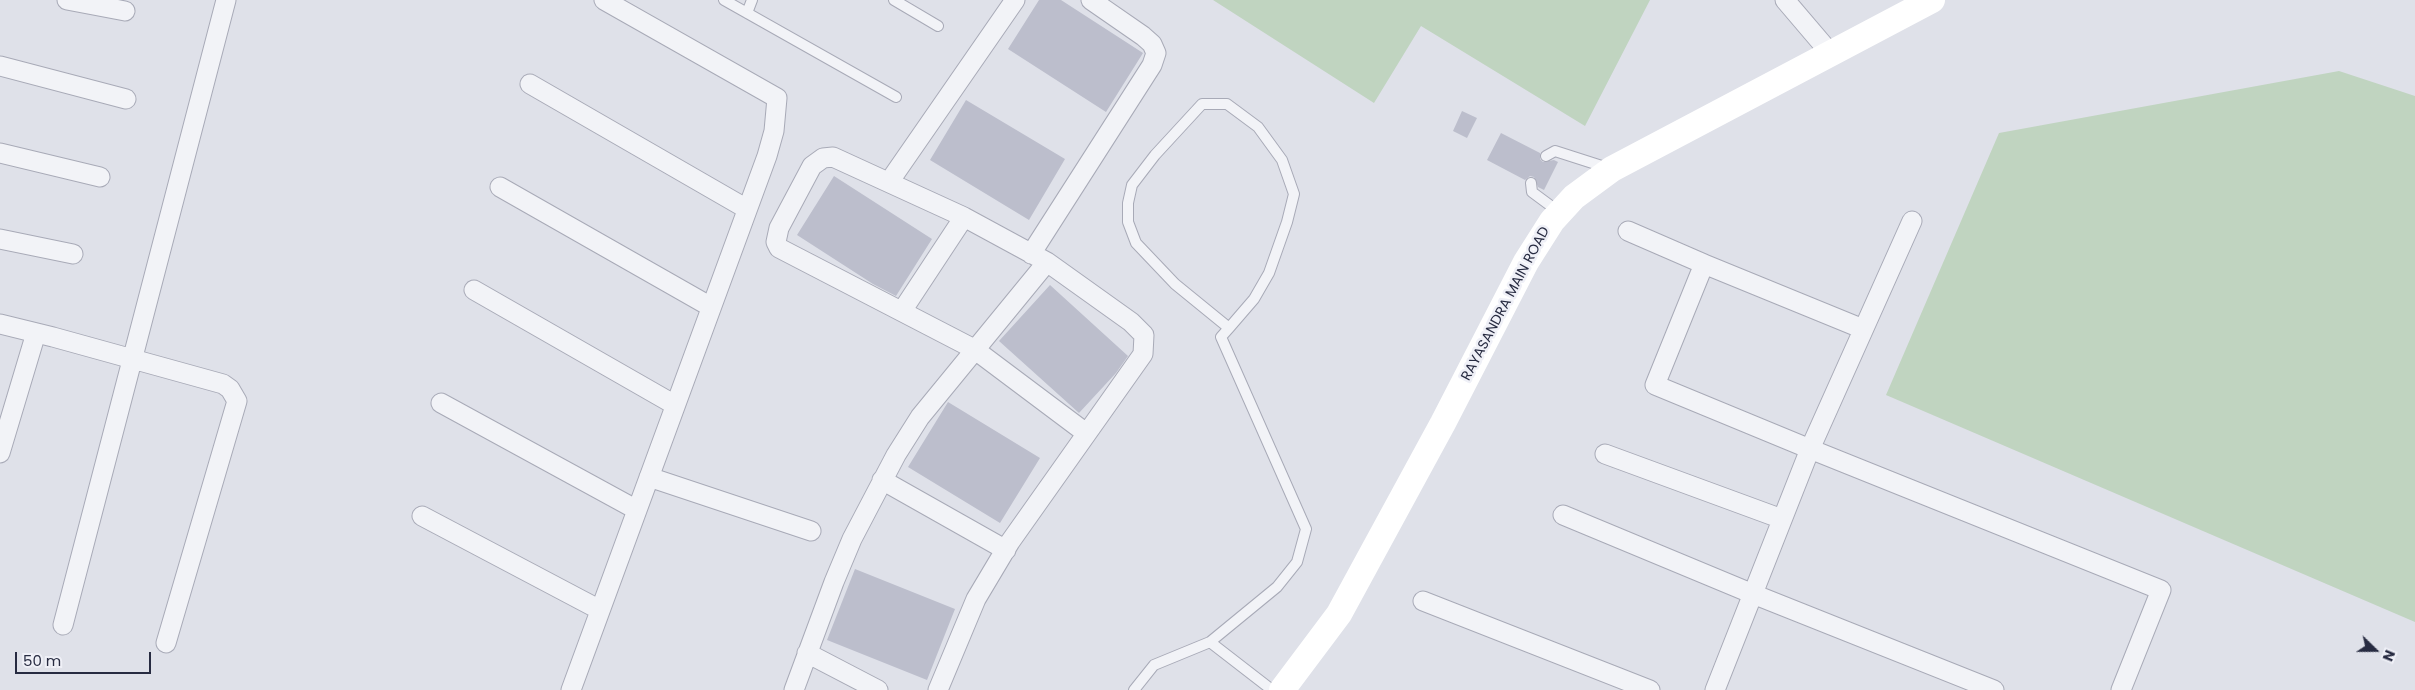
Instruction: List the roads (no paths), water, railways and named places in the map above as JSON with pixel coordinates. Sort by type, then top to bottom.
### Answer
[{"type":"street","points":[[68,0],[125,11]]},
{"type":"street","points":[[63,625],[226,0]]},
{"type":"street","points":[[571,690],[747,209],[774,131],[777,98],[604,0]]},
{"type":"street","points":[[889,182],[1015,0]]},
{"type":"street","points":[[794,690],[852,539],[882,480],[920,417],[974,349],[1039,258],[1152,65],[1156,53],[1152,44],[1092,0]]},
{"type":"street","points":[[1785,0],[1831,54]]},
{"type":"street","name":"RAYASANDRA MAIN ROAD","points":[[1282,690],[1339,614],[1443,423],[1526,262],[1552,221],[1574,197],[1612,169],[1932,0]]},
{"type":"street","points":[[0,66],[126,98]]},
{"type":"street","points":[[530,84],[747,209]]},
{"type":"street","points":[[0,153],[100,177]]},
{"type":"street","points":[[938,690],[976,599],[1006,550],[1143,354],[1144,336],[1130,322],[1039,258],[964,217],[833,157],[823,158],[812,166],[779,228],[776,242],[785,252],[974,349],[1086,433]]},
{"type":"street","points":[[500,187],[711,307]]},
{"type":"street","points":[[902,311],[964,217]]},
{"type":"street","points":[[1715,690],[1810,449],[1912,221]]},
{"type":"street","points":[[1628,231],[1863,330]]},
{"type":"street","points":[[0,239],[73,254]]},
{"type":"street","points":[[1704,264],[1655,385],[2161,590],[2121,690]]},
{"type":"street","points":[[474,290],[675,405]]},
{"type":"street","points":[[0,324],[223,384],[230,389],[238,401],[166,643]]},
{"type":"street","points":[[0,453],[36,333]]},
{"type":"street","points":[[441,403],[636,510]]},
{"type":"street","points":[[1605,454],[1782,519]]},
{"type":"street","points":[[649,477],[811,531]]},
{"type":"street","points":[[882,480],[1006,550]]},
{"type":"street","points":[[1563,515],[1753,594],[1994,690]]},
{"type":"street","points":[[422,516],[600,610]]},
{"type":"street","points":[[1423,601],[1650,690]]},
{"type":"street","points":[[807,653],[878,690]]},
{"type":"lane","points":[[724,0],[896,97]]},
{"type":"lane","points":[[747,13],[752,0]]},
{"type":"lane","points":[[894,0],[938,26]]},
{"type":"lane","points":[[1134,690],[1154,666],[1210,642],[1277,586],[1297,562],[1306,530],[1221,336],[1229,328],[1254,299],[1269,273],[1287,222],[1294,194],[1282,160],[1258,127],[1227,104],[1202,104],[1155,155],[1132,185],[1128,203],[1128,222],[1136,243],[1175,284],[1229,328]]},
{"type":"lane","points":[[1546,156],[1555,151],[1612,169]]},
{"type":"lane","points":[[1531,183],[1532,192],[1560,212]]},
{"type":"lane","points":[[1210,642],[1272,690]]}]
